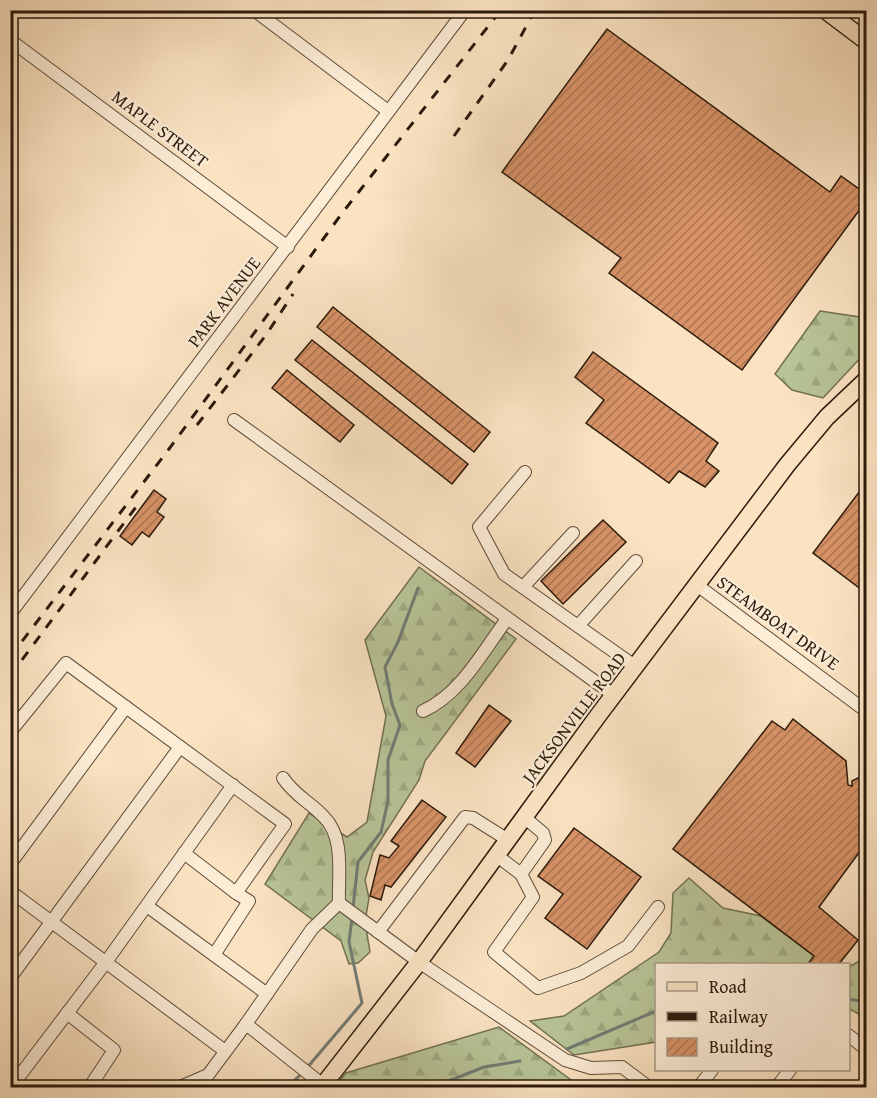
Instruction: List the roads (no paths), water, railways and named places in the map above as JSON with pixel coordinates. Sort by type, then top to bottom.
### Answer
[{"type":"main road","points":[[825,10],[867,41]]},
{"type":"main road","name":"JACKSONVILLE ROAD","points":[[322,1086],[419,962],[524,817],[803,446],[827,417],[867,380]]},
{"type":"street","points":[[254,10],[388,111]]},
{"type":"street","name":"PARK AVENUE","points":[[10,614],[465,10]]},
{"type":"street","name":"MAPLE STREET","points":[[10,40],[288,247]]},
{"type":"street","points":[[234,420],[615,696]]},
{"type":"street","points":[[525,472],[479,527],[504,574],[636,667]]},
{"type":"street","points":[[523,587],[573,533]]},
{"type":"street","points":[[578,626],[636,561]]},
{"type":"street","name":"STEAMBOAT DRIVE","points":[[697,585],[867,711]]},
{"type":"street","points":[[423,711],[436,705],[455,689],[507,619]]},
{"type":"street","points":[[10,732],[66,663],[285,824],[236,892]]},
{"type":"street","points":[[10,864],[126,707]]},
{"type":"street","points":[[10,978],[180,747]]},
{"type":"street","points":[[178,1088],[208,1075],[312,928],[339,903],[337,839],[333,826],[311,805],[294,794],[282,778]]},
{"type":"street","points":[[11,1087],[106,962],[233,785]]},
{"type":"street","points":[[378,932],[465,817],[473,818],[508,840]]},
{"type":"street","points":[[520,874],[545,840],[543,833],[524,817]]},
{"type":"street","points":[[184,853],[249,901],[214,956]]},
{"type":"street","points":[[496,855],[520,874],[533,897],[494,952],[538,987],[581,973],[628,946],[658,907]]},
{"type":"street","points":[[10,891],[225,1051]]},
{"type":"street","points":[[339,903],[419,962],[565,1060],[591,1068],[622,1067],[650,1088]]},
{"type":"street","points":[[147,906],[267,994]]},
{"type":"street","points":[[67,1013],[114,1050],[88,1088]]},
{"type":"street","points":[[246,1024],[322,1086]]},
{"type":"street","points":[[850,1036],[867,1049]]},
{"type":"street","points":[[698,1088],[710,1071]]},
{"type":"street","points":[[777,1087],[789,1071]]},
{"type":"waterway","points":[[353,908],[358,862],[381,832],[388,801],[388,760],[400,725],[392,704],[385,667],[398,642],[418,588]]},
{"type":"waterway","points":[[306,1069],[362,1003],[349,942],[352,918]]},
{"type":"waterway","points":[[850,999],[866,1002]]},
{"type":"waterway","points":[[567,1049],[655,1011]]},
{"type":"waterway","points":[[431,1088],[484,1067],[520,1061]]},
{"type":"waterway","points":[[287,1088],[301,1074]]},
{"type":"railway","points":[[10,657],[169,449],[343,212],[501,10]]},
{"type":"railway","points":[[454,136],[508,60],[535,10]]},
{"type":"railway","points":[[197,425],[266,335],[293,294]]},
{"type":"railway","points":[[10,676],[136,507]]}]
